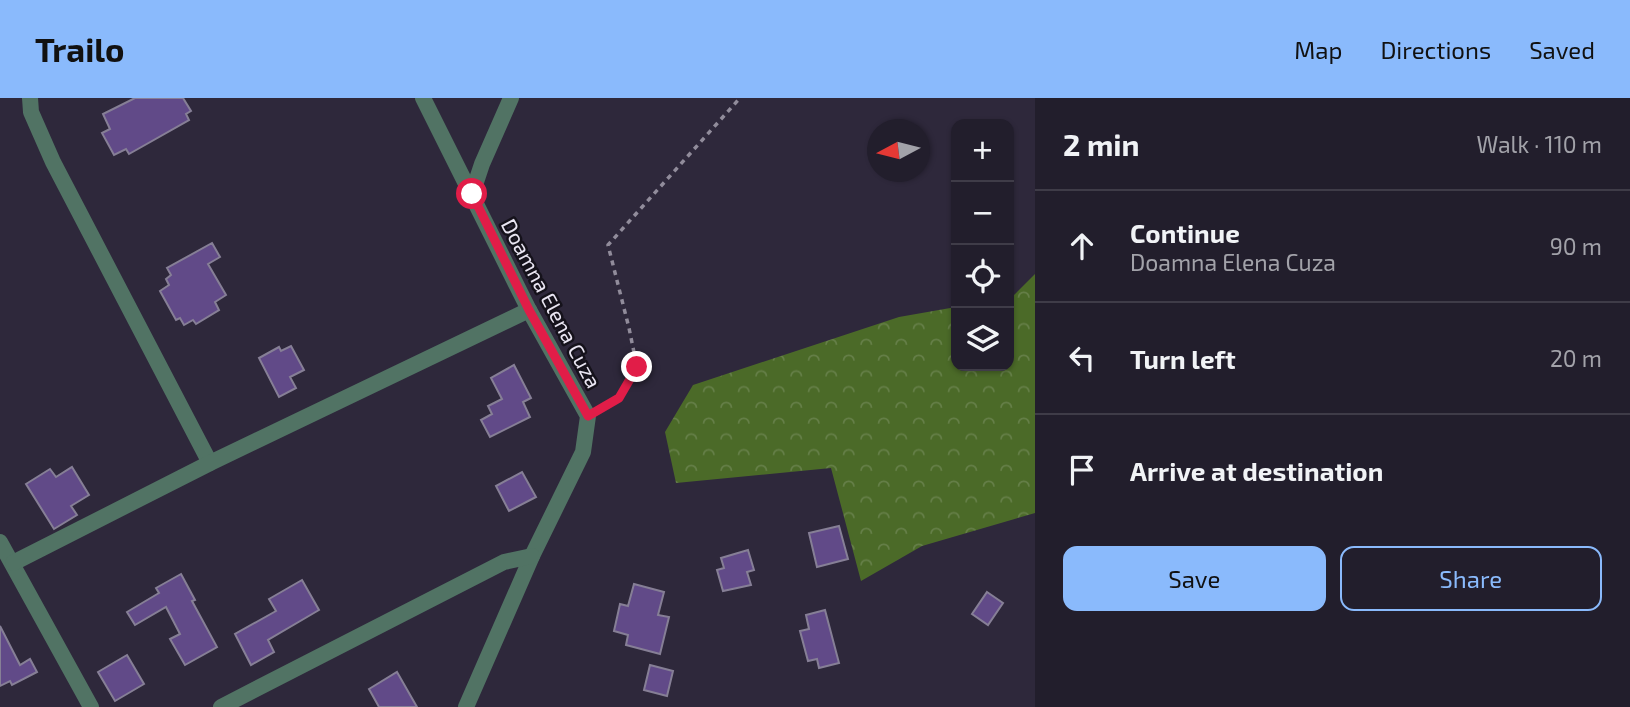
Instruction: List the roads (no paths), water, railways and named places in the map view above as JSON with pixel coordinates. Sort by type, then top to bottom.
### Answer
[{"type":"street","points":[[30,98],[31,112],[53,162],[210,463]]},
{"type":"street","name":"Doamna Elena Cuza","points":[[423,98],[529,310],[588,416],[583,452],[532,556]]},
{"type":"street","points":[[472,194],[511,98]]},
{"type":"street","points":[[13,563],[210,463],[529,310]]},
{"type":"street","points":[[0,542],[91,707]]},
{"type":"street","points":[[221,707],[504,562],[532,556]]},
{"type":"street","points":[[467,707],[532,556]]}]
